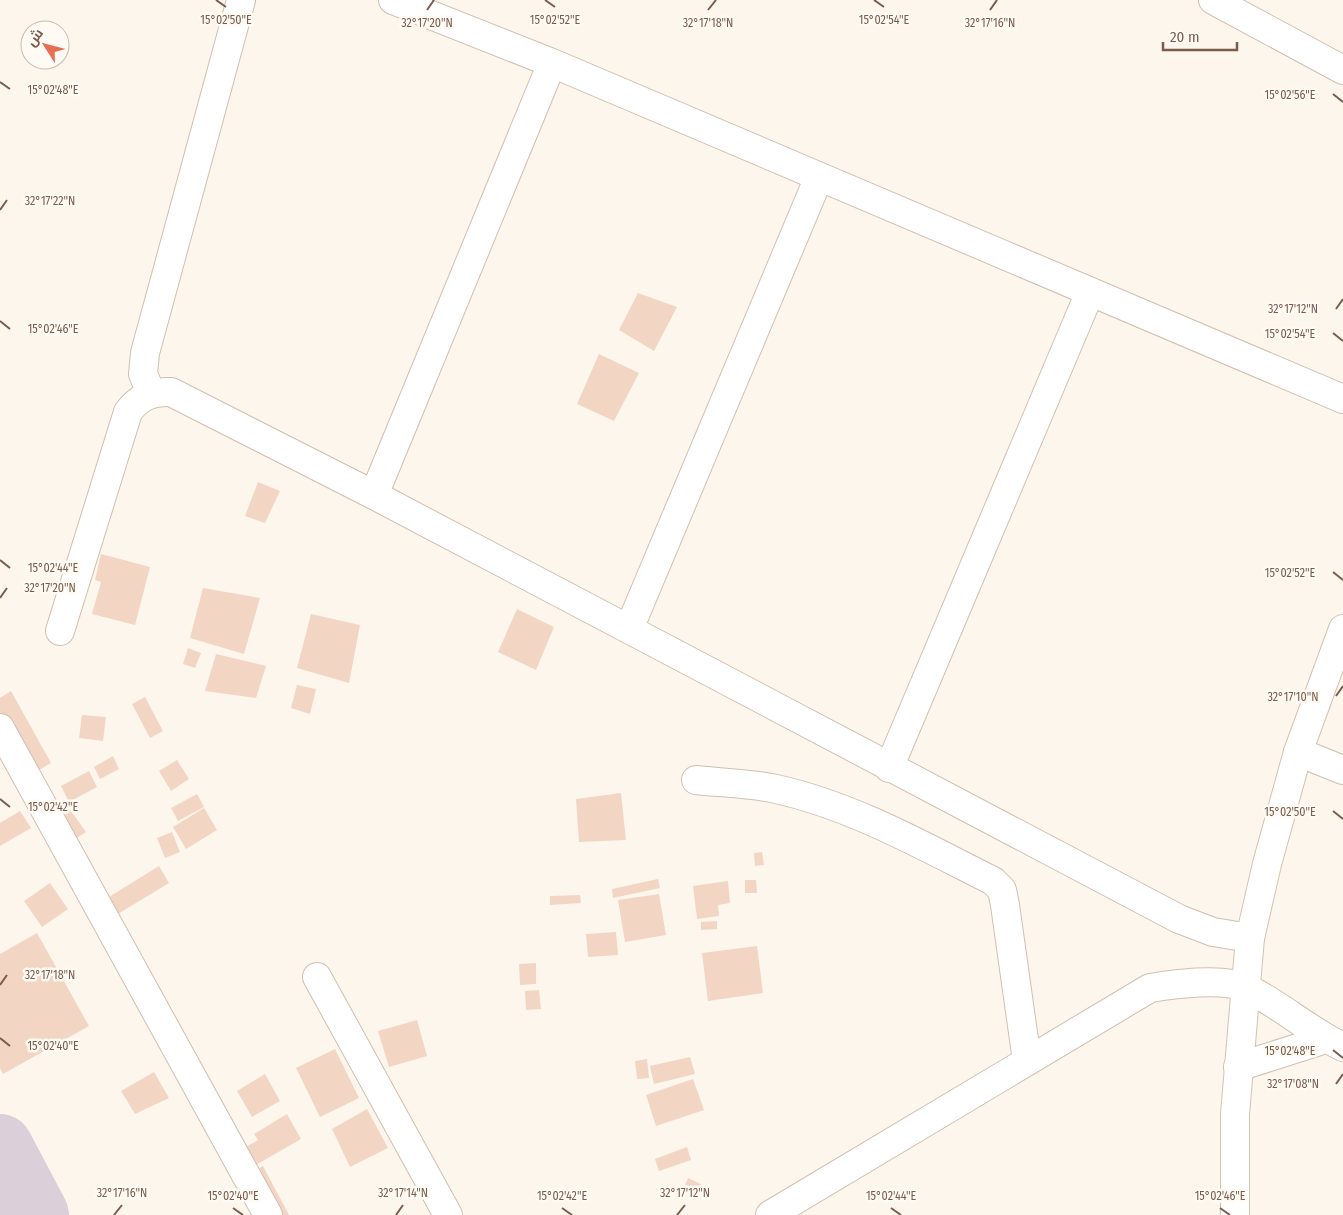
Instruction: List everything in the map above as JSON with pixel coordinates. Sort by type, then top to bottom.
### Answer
[{"type":"street","points":[[151,393],[143,374],[144,353],[241,0]]},
{"type":"street","points":[[392,0],[552,63],[1343,399]]},
{"type":"street","points":[[1213,0],[1343,70]]},
{"type":"street","points":[[374,495],[552,63]]},
{"type":"street","points":[[628,628],[819,177]]},
{"type":"street","points":[[889,768],[1090,292]]},
{"type":"street","points":[[60,631],[124,422],[134,404],[151,393],[171,392],[374,495],[1178,919],[1214,932],[1250,938]]},
{"type":"street","points":[[1235,1215],[1238,1066],[1247,988],[1250,938],[1267,864],[1298,752],[1343,629]]},
{"type":"street","points":[[0,728],[268,1215]]},
{"type":"street","points":[[1298,752],[1343,770]]},
{"type":"street","points":[[696,780],[775,788],[819,801],[869,819],[993,881],[1002,890],[1005,905],[1027,1061]]},
{"type":"street","points":[[317,977],[448,1215]]},
{"type":"street","points":[[770,1215],[1150,988],[1188,982],[1247,988],[1334,1043]]},
{"type":"street","points":[[1238,1066],[1334,1043]]},
{"type":"building","points":[[638,293],[677,307],[654,351],[619,330]]},
{"type":"building","points":[[599,354],[639,373],[614,421],[577,404]]},
{"type":"building","points":[[258,482],[280,491],[265,523],[245,516]]},
{"type":"building","points":[[101,554],[150,567],[135,625],[92,614],[101,582],[95,580]]},
{"type":"building","points":[[203,588],[260,598],[244,654],[190,638]]},
{"type":"building","points":[[517,609],[554,627],[536,670],[498,652]]},
{"type":"building","points":[[311,614],[360,625],[349,683],[297,668]]},
{"type":"building","points":[[188,648],[201,653],[195,668],[183,664]]},
{"type":"building","points":[[216,654],[266,666],[256,698],[205,691]]},
{"type":"building","points":[[297,685],[316,689],[310,714],[291,708]]},
{"type":"building","points":[[11,691],[51,763],[34,773],[0,712],[0,698]]},
{"type":"building","points":[[145,697],[163,731],[150,738],[132,704]]},
{"type":"building","points":[[82,715],[106,717],[103,741],[79,738]]},
{"type":"building","points":[[113,756],[119,769],[100,779],[94,767]]},
{"type":"building","points":[[177,760],[189,779],[171,791],[159,771]]},
{"type":"building","points":[[89,771],[97,787],[69,802],[61,786]]},
{"type":"building","points":[[621,793],[626,840],[579,842],[576,799]]},
{"type":"building","points":[[197,794],[204,807],[178,821],[171,808]]},
{"type":"building","points":[[204,808],[217,830],[186,849],[173,827]]},
{"type":"building","points":[[20,811],[31,828],[0,846],[0,823]]},
{"type":"building","points":[[71,811],[86,832],[72,841],[58,820]]},
{"type":"building","points":[[172,832],[180,852],[165,858],[157,838]]},
{"type":"building","points":[[762,852],[764,865],[755,866],[754,853]]},
{"type":"building","points":[[159,866],[169,883],[113,917],[104,900]]},
{"type":"building","points":[[658,879],[660,888],[613,898],[612,889]]},
{"type":"building","points":[[745,880],[756,880],[757,893],[745,893]]},
{"type":"building","points":[[728,881],[730,903],[718,905],[719,916],[697,919],[693,886]]},
{"type":"building","points":[[50,883],[68,909],[42,927],[24,901]]},
{"type":"building","points":[[659,894],[666,935],[625,942],[618,900]]},
{"type":"building","points":[[580,895],[581,903],[550,905],[550,896]]},
{"type":"building","points":[[717,921],[717,929],[701,930],[701,922]]},
{"type":"building","points":[[616,932],[618,955],[588,957],[586,934]]},
{"type":"building","points":[[37,933],[89,1026],[3,1074],[0,1068],[0,954]]},
{"type":"building","points":[[757,946],[763,993],[708,1001],[702,953]]},
{"type":"building","points":[[536,963],[536,984],[520,985],[519,964]]},
{"type":"building","points":[[539,990],[541,1009],[526,1010],[525,991]]},
{"type":"building","points":[[417,1020],[427,1056],[389,1067],[378,1031]]},
{"type":"building","points":[[335,1049],[359,1098],[320,1117],[296,1068]]},
{"type":"building","points":[[690,1057],[695,1074],[654,1084],[650,1066]]},
{"type":"building","points":[[647,1059],[649,1078],[637,1079],[635,1061]]},
{"type":"building","points":[[154,1072],[169,1098],[135,1114],[121,1091]]},
{"type":"building","points":[[265,1074],[280,1101],[252,1117],[237,1091]]},
{"type":"building","points":[[693,1079],[704,1110],[656,1126],[646,1095]]},
{"type":"building","points":[[367,1109],[388,1148],[350,1167],[332,1129]]},
{"type":"building","points":[[287,1114],[301,1139],[254,1166],[244,1148],[258,1140],[254,1134]]},
{"type":"building","points":[[687,1147],[691,1160],[659,1171],[655,1159]]},
{"type":"building","points":[[263,1166],[289,1215],[275,1215],[252,1172]]},
{"type":"building","points":[[688,1178],[701,1184],[697,1194],[684,1188]]},
{"type":"taxiway","points":[[0,1147],[36,1215]]}]
